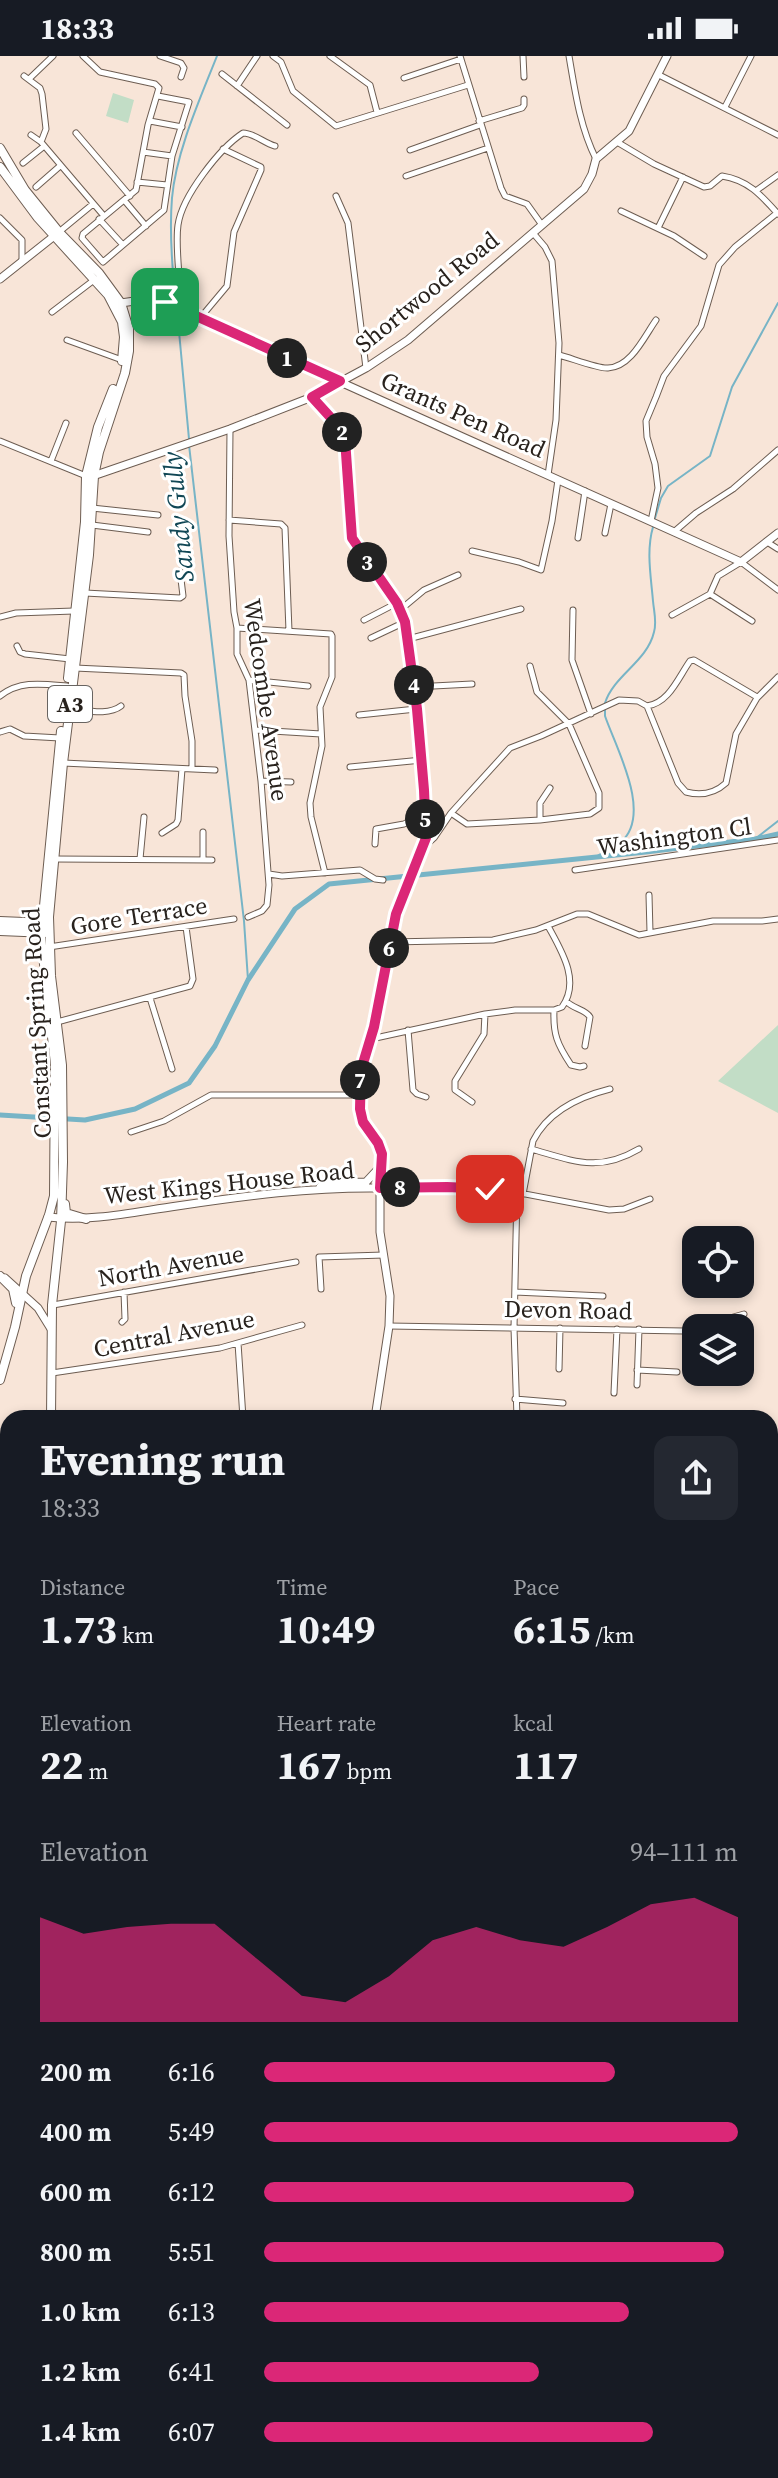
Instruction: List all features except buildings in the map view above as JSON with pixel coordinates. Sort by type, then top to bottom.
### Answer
[{"type":"highway","points":[[0,922],[45,928]]},
{"type":"highway","points":[[0,930],[45,928]]},
{"type":"main road","name":"Shortwood Road","points":[[90,476],[230,429],[312,397],[366,368],[408,340],[584,189],[596,159],[629,131],[659,75],[664,57]]},
{"type":"main road","name":"Constant Spring Road","points":[[0,148],[56,234],[99,273],[121,303],[129,329],[125,373],[90,476],[91,525],[45,928]]},
{"type":"main road","name":"Constant Spring Road","points":[[0,168],[108,295],[122,322],[124,337],[123,360],[98,427],[90,476],[61,738],[45,928],[58,1104],[55,1181],[48,1217]]},
{"type":"main road","points":[[0,279],[56,234]]},
{"type":"main road","name":"Grants Pen Road","points":[[121,303],[148,299],[181,308],[741,562]]},
{"type":"main road","points":[[312,397],[342,430],[345,439],[352,538],[405,622],[422,760],[426,838],[396,914],[361,1070],[359,1095],[363,1122],[381,1149],[380,1232],[390,1296],[389,1326],[376,1410]]},
{"type":"main road","points":[[741,562],[778,533]]},
{"type":"main road","name":"Constant Spring Road","points":[[45,947],[62,1065],[58,1104]]},
{"type":"main road","name":"Constant Spring Road","points":[[51,1410],[52,1305],[63,1168],[58,1128]]},
{"type":"main road","points":[[318,1188],[328,1183],[366,1182],[382,1165]]},
{"type":"main road","points":[[63,1168],[66,1213],[86,1219]]},
{"type":"main road","name":"West Kings House Road","points":[[48,1217],[86,1219],[318,1188],[380,1188]]},
{"type":"main road","name":"A3","points":[[0,1378],[26,1276],[48,1217]]},
{"type":"main road","points":[[0,1275],[18,1280],[26,1276]]},
{"type":"main road","points":[[0,1275],[13,1283],[38,1308],[51,1329]]},
{"type":"main road","points":[[0,1275],[13,1289],[16,1298],[16,1324]]},
{"type":"street","points":[[23,163],[42,145],[46,129],[40,88],[27,78],[53,56]]},
{"type":"street","points":[[83,56],[100,72],[158,85],[136,190],[85,232],[82,238],[103,262],[163,212],[172,156],[189,101],[158,96]]},
{"type":"street","points":[[160,56],[183,66],[181,77]]},
{"type":"street","points":[[237,86],[257,56]]},
{"type":"street","points":[[273,56],[281,62],[293,91],[336,126],[468,85]]},
{"type":"street","points":[[331,56],[370,85],[377,112]]},
{"type":"street","points":[[523,56],[524,77]]},
{"type":"street","points":[[569,56],[588,143],[596,159]]},
{"type":"street","points":[[725,107],[751,56]]},
{"type":"street","points":[[404,78],[460,58],[505,196],[527,204],[542,225]]},
{"type":"street","points":[[222,74],[287,125]]},
{"type":"street","points":[[659,75],[778,135]]},
{"type":"street","points":[[410,150],[522,108],[524,99]]},
{"type":"street","points":[[150,121],[182,127]]},
{"type":"street","points":[[76,133],[146,226]]},
{"type":"street","points":[[181,308],[178,221],[193,188],[223,149],[243,133],[275,146]]},
{"type":"street","points":[[31,135],[93,204],[123,245]]},
{"type":"street","points":[[617,142],[704,187],[722,176],[732,177],[757,190],[778,213],[735,247],[719,265],[701,326],[664,376],[646,421],[658,488],[651,521]]},
{"type":"street","points":[[406,176],[488,148]]},
{"type":"street","points":[[201,317],[227,286],[234,232],[261,167],[223,149]]},
{"type":"street","points":[[143,152],[172,156]]},
{"type":"street","points":[[36,187],[60,166]]},
{"type":"street","points":[[757,190],[778,175]]},
{"type":"street","points":[[658,228],[683,177]]},
{"type":"street","points":[[137,182],[167,185]]},
{"type":"street","points":[[336,196],[348,223],[366,368]]},
{"type":"street","points":[[56,234],[93,204]]},
{"type":"street","points":[[621,211],[658,228],[704,256]]},
{"type":"street","points":[[0,218],[22,240],[22,261]]},
{"type":"street","points":[[533,233],[552,261],[559,355],[556,420],[548,475]]},
{"type":"street","points":[[52,312],[94,280]]},
{"type":"street","points":[[559,355],[606,369],[620,366],[656,320]]},
{"type":"street","points":[[67,340],[123,360]]},
{"type":"street","points":[[51,461],[66,423]]},
{"type":"street","name":"Wedcombe Avenue","points":[[230,429],[229,520],[237,654],[249,680],[269,874],[267,905],[262,911],[248,917]]},
{"type":"street","points":[[0,441],[90,476]]},
{"type":"street","points":[[675,531],[733,489],[778,450]]},
{"type":"street","points":[[472,551],[541,570],[558,480]]},
{"type":"street","points":[[578,538],[585,491]]},
{"type":"street","points":[[605,533],[611,503]]},
{"type":"street","points":[[91,508],[158,515]]},
{"type":"street","points":[[229,520],[281,524],[285,528],[289,631]]},
{"type":"street","points":[[91,525],[148,532]]},
{"type":"street","points":[[767,541],[778,549]]},
{"type":"street","points":[[672,615],[710,594],[718,576],[741,562],[778,590]]},
{"type":"street","points":[[84,593],[180,598],[183,596],[180,571]]},
{"type":"street","points":[[364,620],[398,607],[423,590],[458,575]]},
{"type":"street","points":[[710,594],[752,621]]},
{"type":"street","points":[[408,639],[521,609]]},
{"type":"street","points":[[573,610],[572,660],[591,714]]},
{"type":"street","points":[[0,617],[16,613],[74,611]]},
{"type":"street","points":[[371,638],[405,622]]},
{"type":"street","points":[[237,628],[331,634],[330,685],[320,707],[322,746],[310,803],[325,873]]},
{"type":"street","points":[[17,646],[22,653],[70,659]]},
{"type":"street","points":[[423,847],[510,748],[619,700],[657,705],[666,697],[690,661],[694,660],[757,698]]},
{"type":"street","points":[[451,813],[467,824],[590,814],[599,808],[599,793],[569,724],[537,692],[530,666]]},
{"type":"street","points":[[75,668],[184,675],[192,769]]},
{"type":"street","points":[[647,706],[678,783],[686,792],[699,794],[716,791],[726,783],[736,734],[757,698],[778,677]]},
{"type":"street","points":[[249,680],[308,686]]},
{"type":"street","points":[[0,696],[22,684],[67,686]]},
{"type":"street","points":[[414,687],[472,684]]},
{"type":"street","points":[[69,709],[107,711],[121,706]]},
{"type":"street","points":[[359,715],[417,709]]},
{"type":"street","points":[[0,732],[10,729],[24,736],[61,738]]},
{"type":"street","points":[[256,730],[321,734]]},
{"type":"street","points":[[350,767],[422,760]]},
{"type":"street","points":[[63,763],[215,770]]},
{"type":"street","points":[[162,833],[178,820],[182,769]]},
{"type":"street","points":[[261,781],[291,782]]},
{"type":"street","points":[[540,820],[540,803],[550,788]]},
{"type":"street","points":[[140,859],[144,817]]},
{"type":"street","points":[[375,844],[376,829],[425,817]]},
{"type":"street","points":[[203,832],[203,860]]},
{"type":"street","name":"Washington Cl","points":[[575,870],[778,840]]},
{"type":"street","points":[[55,859],[212,860]]},
{"type":"street","points":[[269,874],[282,876],[360,870],[383,880]]},
{"type":"street","points":[[649,895],[650,932]]},
{"type":"street","points":[[390,942],[493,940],[548,926],[577,914],[588,914],[633,934],[644,935],[713,921],[778,919]]},
{"type":"street","name":"Gore Terrace","points":[[45,947],[234,919]]},
{"type":"street","points":[[370,1040],[485,1014],[562,1007],[570,977],[548,926]]},
{"type":"street","points":[[57,1022],[187,987],[193,979],[186,927]]},
{"type":"street","points":[[150,998],[172,1069]]},
{"type":"street","points":[[566,1001],[571,1008],[586,1012],[590,1017],[585,1046]]},
{"type":"street","points":[[554,1010],[555,1037],[562,1051],[571,1065],[584,1066]]},
{"type":"street","points":[[472,1102],[455,1090],[455,1081],[482,1038],[485,1014]]},
{"type":"street","points":[[408,1030],[413,1090],[426,1097]]},
{"type":"street","points":[[516,1410],[514,1328],[520,1193],[531,1149],[536,1135],[563,1106],[610,1089]]},
{"type":"street","points":[[131,1132],[164,1121],[211,1095],[359,1095]]},
{"type":"street","points":[[531,1149],[577,1162],[594,1163],[613,1162],[639,1149]]},
{"type":"street","name":"West Kings House Road","points":[[380,1188],[447,1187],[520,1193],[609,1210],[624,1209],[650,1199]]},
{"type":"street","points":[[321,1289],[319,1257],[384,1255]]},
{"type":"street","name":"North Avenue","points":[[52,1305],[296,1262]]},
{"type":"street","points":[[122,1322],[125,1319],[124,1292]]},
{"type":"street","points":[[515,1292],[603,1296]]},
{"type":"street","name":"Central Avenue","points":[[52,1373],[238,1343],[302,1325]]},
{"type":"street","name":"Devon Road","points":[[389,1326],[682,1331]]},
{"type":"street","points":[[559,1369],[560,1328]]},
{"type":"street","points":[[614,1393],[617,1329]]},
{"type":"street","points":[[637,1385],[639,1329]]},
{"type":"street","points":[[238,1343],[242,1410]]},
{"type":"street","points":[[637,1370],[677,1372]]},
{"type":"street","points":[[515,1399],[563,1403]]},
{"type":"green space","points":[[113,93],[134,100],[128,123],[106,116]]},
{"type":"green space","points":[[778,1025],[778,1113],[718,1081]]},
{"type":"waterway","name":"Sandy Gully","points":[[176,303],[171,238],[174,180],[190,126],[217,56]]},
{"type":"waterway","points":[[655,518],[668,486],[710,456],[732,387],[778,303]]},
{"type":"waterway","name":"Sandy Gully","points":[[177,310],[189,439]]},
{"type":"waterway","name":"Sandy Gully","points":[[189,445],[244,921],[248,980]]},
{"type":"waterway","points":[[605,703],[615,684],[645,652],[654,632],[649,555],[653,527]]},
{"type":"waterway","points":[[594,858],[621,842],[630,830],[634,815],[629,780],[605,709]]},
{"type":"waterway","points":[[755,839],[778,821]]},
{"type":"waterway","name":"Sandy Gully","points":[[0,1115],[85,1120],[135,1109],[189,1083],[215,1046],[248,980],[295,909],[329,884],[646,852],[778,834]]},
{"type":"route","points":[[165,302],[340,381],[312,397],[342,430],[345,439],[352,538],[397,603],[405,622],[417,709],[426,838],[396,914],[374,1027],[361,1070],[360,1109],[363,1122],[381,1149],[380,1188],[490,1189]]}]
